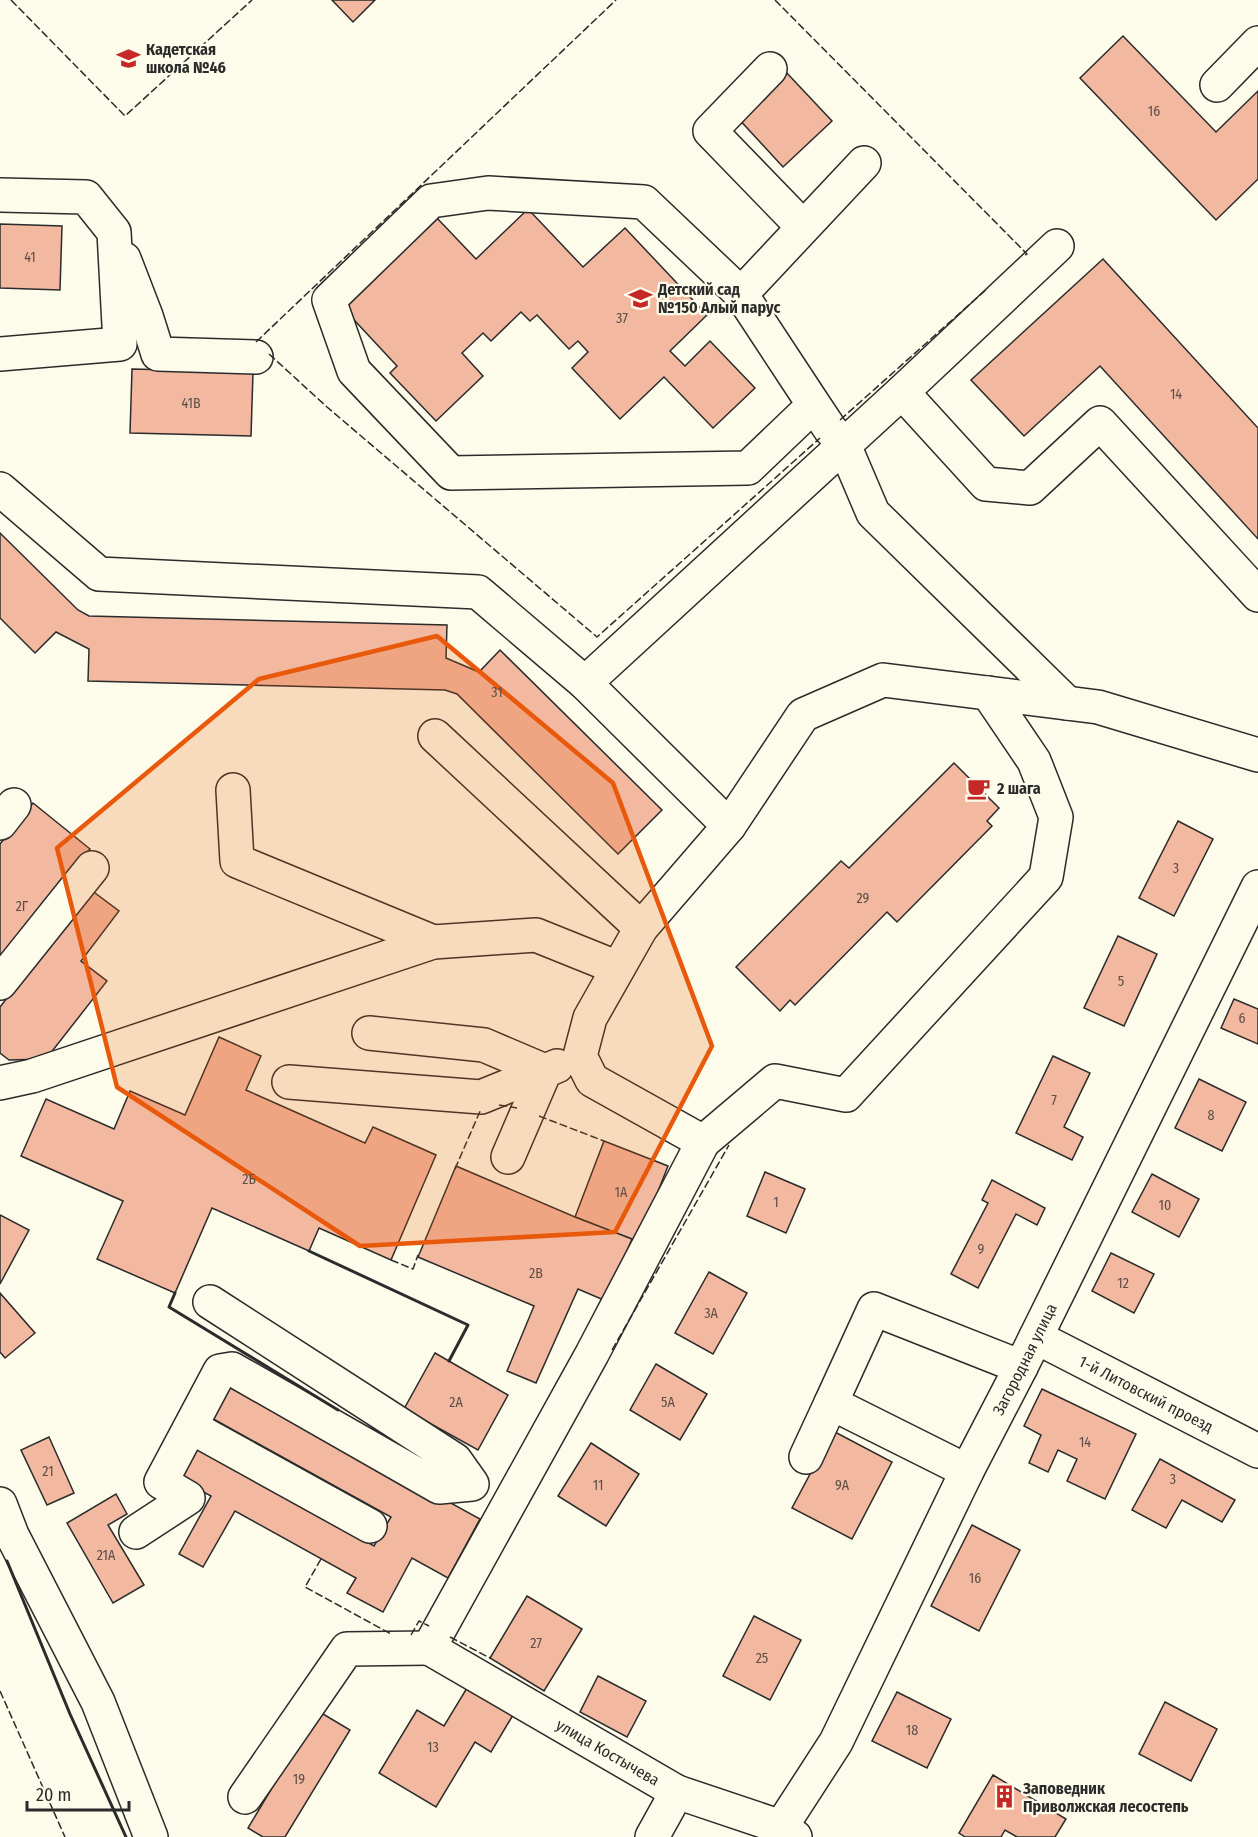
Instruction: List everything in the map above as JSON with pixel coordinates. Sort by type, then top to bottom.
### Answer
[{"type":"street","points":[[1217,84],[1258,43]]},
{"type":"street","points":[[770,69],[710,131],[803,227]]},
{"type":"street","points":[[741,294],[864,163]]},
{"type":"street","points":[[814,405],[748,468],[451,473],[354,371],[329,300],[431,201],[488,193],[644,202],[741,294],[830,429],[844,445],[873,513],[1067,703]]},
{"type":"street","points":[[0,195],[86,197],[114,232],[158,354],[255,357]]},
{"type":"street","points":[[0,354],[120,344],[114,232]]},
{"type":"street","points":[[585,683],[902,392],[1057,246]]},
{"type":"street","points":[[902,392],[986,484],[1030,488],[1100,423],[1258,595]]},
{"type":"street","points":[[0,489],[99,574],[478,592],[585,683],[729,826]]},
{"type":"street","points":[[703,1142],[592,1080],[580,1056],[590,1018],[641,928],[729,826],[803,715],[883,680],[1098,707],[1258,755]]},
{"type":"street","points":[[245,1797],[347,1649],[429,1648],[592,1354],[703,1142],[775,1081],[846,1095],[1046,877],[1056,817],[1034,761],[988,693]]},
{"type":"street","points":[[435,736],[641,928]]},
{"type":"street","points":[[233,790],[237,861],[433,942]]},
{"type":"street","points":[[0,983],[92,868]]},
{"type":"street","name":"Загородная улица","points":[[788,1832],[836,1742],[967,1471],[1036,1337],[1258,886]]},
{"type":"street","points":[[0,1083],[32,1076],[433,942],[536,935],[618,968]]},
{"type":"street","points":[[369,1033],[484,1045],[545,1071]]},
{"type":"street","points":[[289,1082],[482,1097],[580,1056]]},
{"type":"street","points":[[507,1157],[545,1071]]},
{"type":"street","points":[[210,1302],[455,1460],[472,1484],[508,1505]]},
{"type":"street","points":[[806,1457],[874,1309],[1021,1367]]},
{"type":"street","name":"1-й Литовский проезд","points":[[1036,1337],[1258,1451]]},
{"type":"street","points":[[136,1532],[188,1498],[161,1482],[220,1371],[232,1369],[439,1487],[472,1484]]},
{"type":"street","points":[[831,1403],[967,1471]]},
{"type":"street","points":[[190,1427],[369,1526]]},
{"type":"street","points":[[0,1504],[12,1535],[98,1702],[151,1837]]},
{"type":"street","name":"улица Костычева","points":[[429,1648],[677,1792],[788,1832]]},
{"type":"street","points":[[652,1837],[677,1792]]},
{"type":"highlighted area","points":[[437,636],[613,783],[712,1046],[615,1232],[360,1246],[117,1087],[57,848],[259,679]]},
{"type":"building","points":[[332,0],[375,0],[353,22]]},
{"type":"building","points":[[1123,36],[1216,132],[1258,91],[1258,179],[1216,220],[1080,78]]},
{"type":"building","points":[[785,71],[832,121],[783,167],[737,117]]},
{"type":"building","points":[[528,209],[583,267],[625,228],[707,315],[670,351],[685,366],[710,341],[755,388],[713,428],[664,377],[620,419],[572,368],[588,352],[578,341],[569,349],[537,315],[530,321],[521,312],[491,341],[483,333],[462,353],[483,376],[436,421],[390,373],[397,366],[342,307],[436,217],[476,259]]},
{"type":"building","points":[[0,224],[62,226],[60,290],[0,288]]},
{"type":"building","points":[[1103,259],[1258,428],[1258,539],[1100,366],[1024,436],[971,380]]},
{"type":"building","points":[[132,369],[253,372],[251,436],[130,433]]},
{"type":"building","points":[[0,533],[78,610],[89,616],[447,625],[446,658],[479,672],[500,650],[662,810],[618,854],[457,694],[445,690],[88,681],[89,649],[56,632],[35,653],[0,618]]},
{"type":"building","points":[[954,763],[999,808],[987,821],[992,826],[897,922],[887,912],[795,1005],[790,1000],[780,1011],[736,967],[841,861],[849,868]]},
{"type":"building","points":[[33,803],[90,849],[0,962],[0,844]]},
{"type":"building","points":[[1178,821],[1213,839],[1174,916],[1139,898]]},
{"type":"building","points":[[91,890],[119,911],[81,961],[107,981],[46,1059],[9,1060],[0,1053],[0,1007]]},
{"type":"building","points":[[1118,936],[1157,954],[1124,1026],[1084,1008]]},
{"type":"building","points":[[1234,999],[1258,1009],[1258,1044],[1221,1028]]},
{"type":"building","points":[[219,1037],[261,1056],[246,1090],[365,1143],[373,1127],[436,1155],[391,1260],[319,1228],[309,1251],[212,1208],[175,1293],[97,1259],[123,1201],[21,1156],[46,1099],[114,1129],[130,1091],[185,1115]]},
{"type":"building","points":[[1053,1056],[1090,1073],[1064,1127],[1083,1137],[1072,1160],[1016,1133]]},
{"type":"building","points":[[1199,1079],[1246,1102],[1222,1151],[1175,1128]]},
{"type":"building","points":[[604,1141],[668,1166],[638,1242],[575,1217]]},
{"type":"building","points":[[456,1166],[632,1239],[606,1301],[578,1289],[536,1383],[507,1371],[534,1306],[418,1257]]},
{"type":"building","points":[[765,1172],[805,1189],[786,1233],[747,1216]]},
{"type":"building","points":[[1152,1174],[1199,1199],[1179,1237],[1132,1212]]},
{"type":"building","points":[[992,1180],[1045,1208],[1037,1225],[1016,1214],[978,1288],[951,1274],[988,1203],[982,1200]]},
{"type":"building","points":[[0,1215],[29,1230],[0,1284]]},
{"type":"building","points":[[1111,1253],[1154,1274],[1134,1313],[1092,1291]]},
{"type":"building","points":[[709,1272],[747,1293],[713,1354],[675,1333]]},
{"type":"building","points":[[0,1293],[35,1333],[5,1358],[0,1352]]},
{"type":"building","points":[[435,1353],[508,1395],[478,1450],[404,1409]]},
{"type":"building","points":[[656,1364],[707,1394],[680,1440],[630,1410]]},
{"type":"building","points":[[227,1380],[480,1519],[448,1578],[412,1558],[383,1612],[347,1593],[356,1578],[235,1511],[203,1567],[179,1554],[211,1496],[176,1477],[193,1446],[374,1546],[391,1517],[208,1416]]},
{"type":"building","points":[[1042,1389],[1136,1434],[1105,1499],[1067,1481],[1077,1459],[1058,1450],[1048,1472],[1029,1463],[1041,1435],[1024,1426]]},
{"type":"building","points":[[833,1431],[892,1462],[852,1539],[792,1508]]},
{"type":"building","points":[[49,1437],[74,1493],[47,1505],[21,1450]]},
{"type":"building","points":[[591,1443],[639,1474],[606,1526],[558,1496]]},
{"type":"building","points":[[1160,1459],[1235,1500],[1222,1522],[1182,1500],[1166,1528],[1132,1510]]},
{"type":"building","points":[[116,1494],[127,1514],[108,1525],[144,1585],[113,1603],[67,1523]]},
{"type":"building","points":[[972,1525],[1020,1550],[979,1631],[931,1606]]},
{"type":"building","points":[[527,1596],[582,1629],[544,1691],[490,1658]]},
{"type":"building","points":[[754,1616],[801,1640],[770,1700],[723,1676]]},
{"type":"building","points":[[598,1676],[646,1701],[627,1737],[580,1712]]},
{"type":"building","points":[[470,1683],[516,1710],[491,1752],[475,1742],[436,1807],[379,1773],[417,1710],[444,1726]]},
{"type":"building","points":[[897,1692],[951,1719],[927,1768],[872,1741]]},
{"type":"building","points":[[1165,1702],[1217,1729],[1191,1781],[1139,1754]]},
{"type":"building","points":[[318,1711],[350,1730],[285,1837],[263,1837],[248,1828]]},
{"type":"building","name":"Заповедник Приволжская лесостепь","points":[[993,1775],[1066,1819],[1055,1837],[1017,1837],[1005,1830],[1001,1837],[965,1837],[959,1833]]},
{"type":"fence","points":[[11,0],[125,116],[252,0]]},
{"type":"fence","points":[[256,342],[616,0]]},
{"type":"fence","points":[[775,0],[1027,254],[1024,256]]},
{"type":"fence","points":[[840,420],[988,288]]},
{"type":"fence","points":[[269,354],[327,407],[597,637],[820,438]]},
{"type":"fence","points":[[499,1105],[517,1108]]},
{"type":"fence","points":[[455,1169],[481,1109]]},
{"type":"fence","points":[[539,1116],[604,1141]]},
{"type":"fence","points":[[612,1350],[729,1145]]},
{"type":"fence","points":[[391,1260],[413,1269],[418,1255]]},
{"type":"fence","points":[[321,1559],[305,1587],[391,1634]]},
{"type":"fence","points":[[411,1635],[419,1621],[429,1626]]},
{"type":"fence","points":[[450,1637],[490,1658]]},
{"type":"fence","points":[[0,1691],[65,1837]]},
{"type":"wall","points":[[309,1251],[468,1325],[449,1361]]},
{"type":"wall","points":[[175,1293],[169,1307],[338,1410]]},
{"type":"wall","points":[[7,1561],[70,1714],[126,1837]]},
{"type":"place","name":"Кадетская школа №46","points":[[128,58]]},
{"type":"place","name":"Детский сад №150 Алый парус","points":[[640,298]]},
{"type":"place","name":"2 шага","points":[[979,788]]},
{"type":"place","name":"Заповедник Приволжская лесостепь","points":[[1005,1797]]}]
